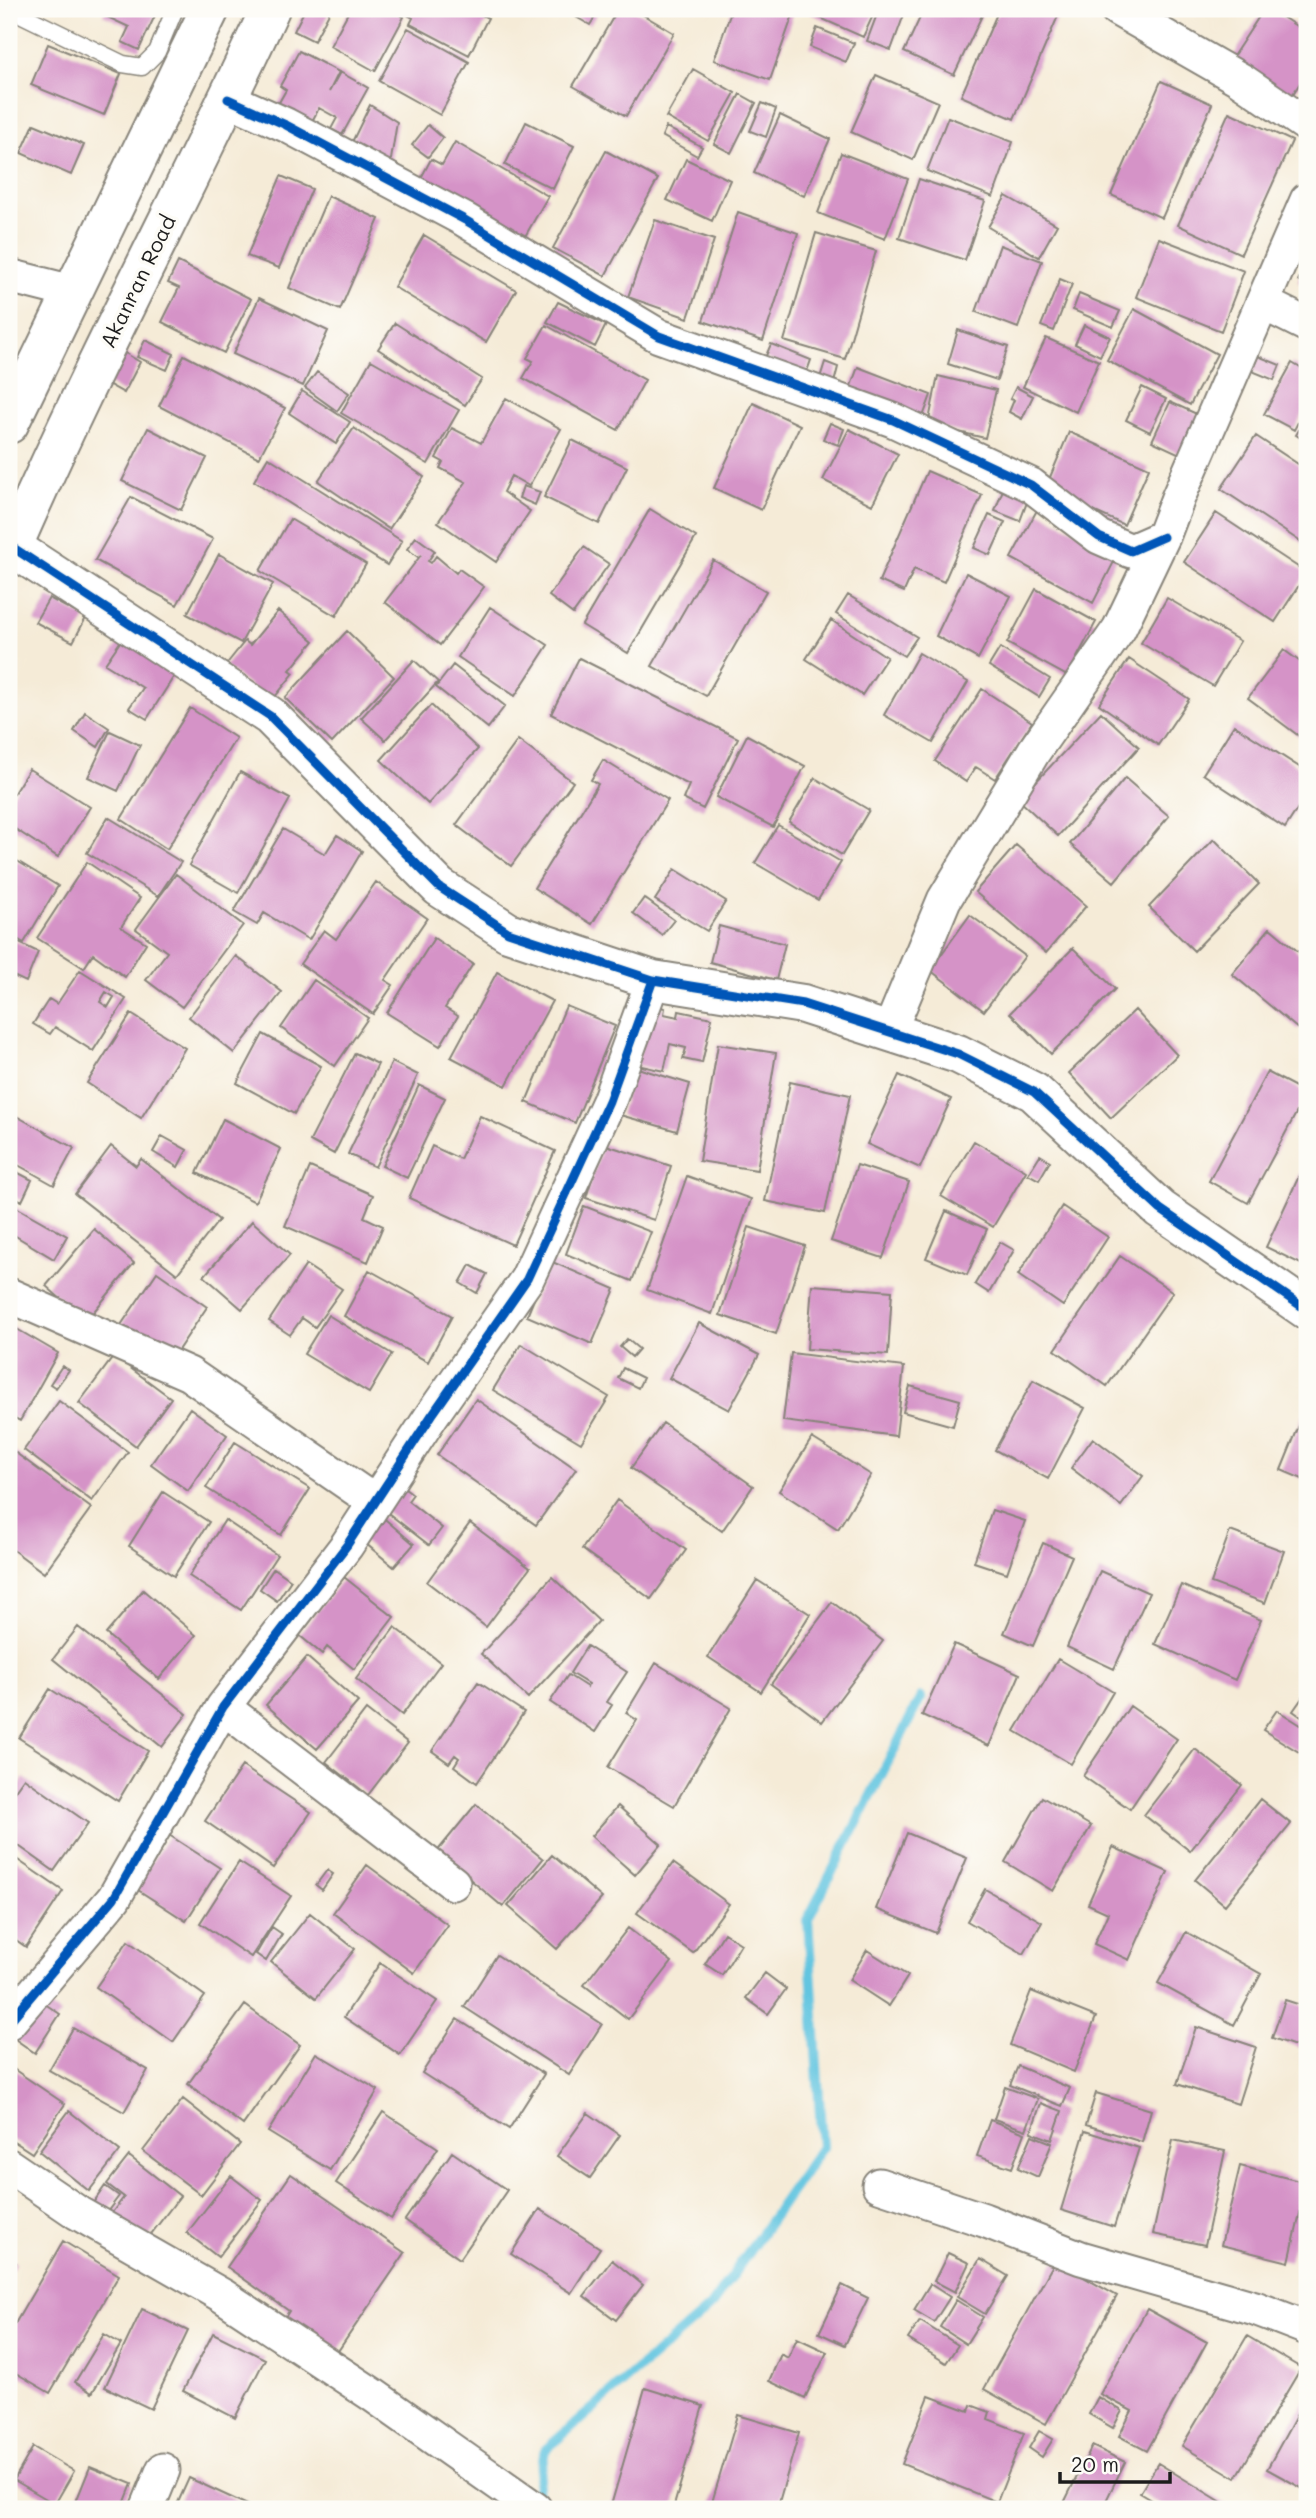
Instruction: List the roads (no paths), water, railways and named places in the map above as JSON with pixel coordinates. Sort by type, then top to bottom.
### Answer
[{"type":"street","points":[[9,424],[210,9]]},
{"type":"street","name":"Akanran Road","points":[[10,551],[117,320],[270,9]]},
{"type":"street","points":[[1117,9],[1241,80],[1307,125]]},
{"type":"street","points":[[228,99],[286,125],[453,214],[659,336],[893,420],[1031,485],[1099,537],[1131,551],[1163,537]]},
{"type":"street","points":[[888,1032],[944,900],[1034,751],[1119,629],[1163,537],[1307,200]]},
{"type":"street","points":[[9,276],[72,292]]},
{"type":"street","points":[[1263,303],[1307,325]]},
{"type":"street","points":[[10,551],[270,716],[439,887],[508,932],[653,979],[803,1004],[958,1054],[1034,1092],[1160,1209],[1307,1310]]},
{"type":"street","points":[[9,2022],[114,1898],[223,1707],[347,1545],[432,1415],[527,1279],[609,1101],[653,979]]},
{"type":"street","points":[[9,1295],[189,1374],[375,1502]]},
{"type":"street","points":[[223,1707],[453,1883]]},
{"type":"street","points":[[9,2166],[78,2213],[222,2296],[373,2395],[526,2504]]},
{"type":"street","points":[[879,2185],[984,2220],[1081,2258],[1255,2308],[1307,2328]]},
{"type":"street","points":[[147,2509],[163,2470]]},
{"type":"lane","points":[[10,9],[123,64],[142,67],[157,52],[175,9]]},
{"type":"waterway","points":[[534,2504],[545,2450],[710,2307],[822,2147],[808,1919],[921,1697]]}]
